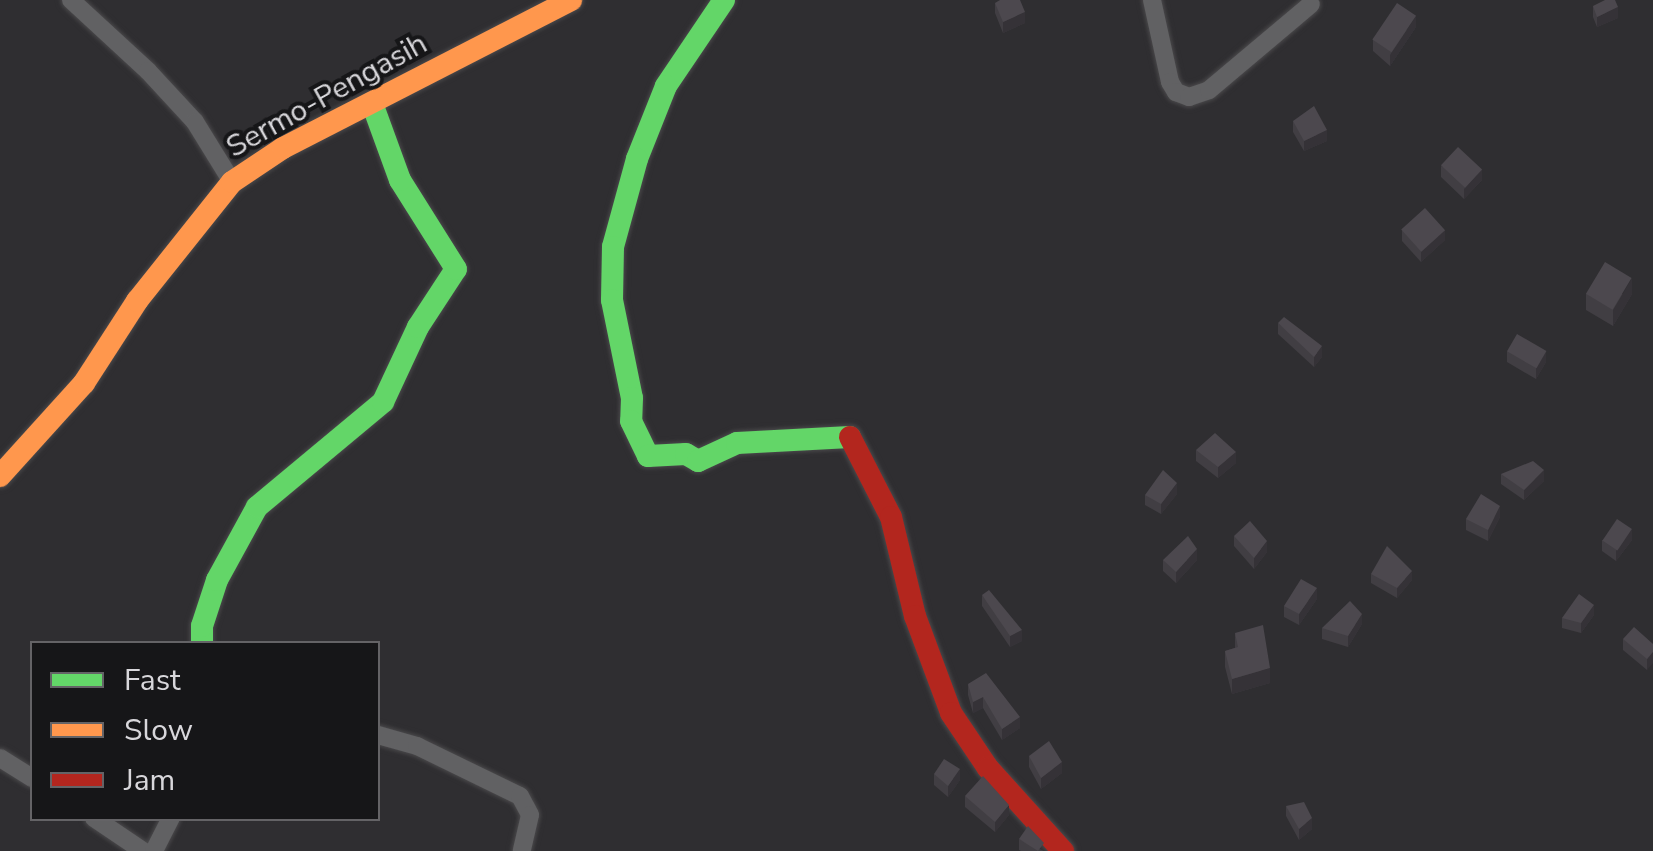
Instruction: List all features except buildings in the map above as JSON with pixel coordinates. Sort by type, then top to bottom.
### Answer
[{"type":"street","points":[[71,0],[148,71],[195,122],[232,182]]},
{"type":"street","name":"Sermo-Pengasih","points":[[0,476],[84,383],[137,301],[232,182],[283,148],[571,0]]},
{"type":"street","points":[[724,0],[666,86],[637,159],[613,247],[612,300],[632,398],[631,422],[648,456],[686,454],[698,462],[737,443],[847,435],[856,442],[891,517],[915,616],[951,713],[988,768],[1063,851]]},
{"type":"street","points":[[1152,0],[1170,82],[1176,92],[1189,97],[1209,90],[1311,4]]},
{"type":"street","points":[[202,641],[202,626],[218,580],[257,507],[375,410],[390,391],[418,328],[456,269],[400,180],[372,102]]},
{"type":"street","points":[[380,736],[417,746],[520,796],[530,814],[522,851]]},
{"type":"street","points":[[0,758],[30,777]]},
{"type":"street","points":[[98,821],[143,851]]},
{"type":"street","points":[[154,851],[169,821]]},
{"type":"traffic: fast","points":[[724,0],[666,86],[637,159],[613,247],[612,300],[632,398],[631,421],[648,456],[686,454],[698,461],[737,443],[850,437]]},
{"type":"traffic: fast","points":[[202,641],[202,626],[217,580],[257,507],[383,402],[418,327],[456,269],[400,180],[372,103]]},
{"type":"traffic: slow","points":[[0,476],[84,383],[137,301],[232,182],[283,148],[571,0]]},
{"type":"traffic: jam","points":[[850,437],[891,517],[915,616],[951,713],[988,768],[1063,851]]}]
